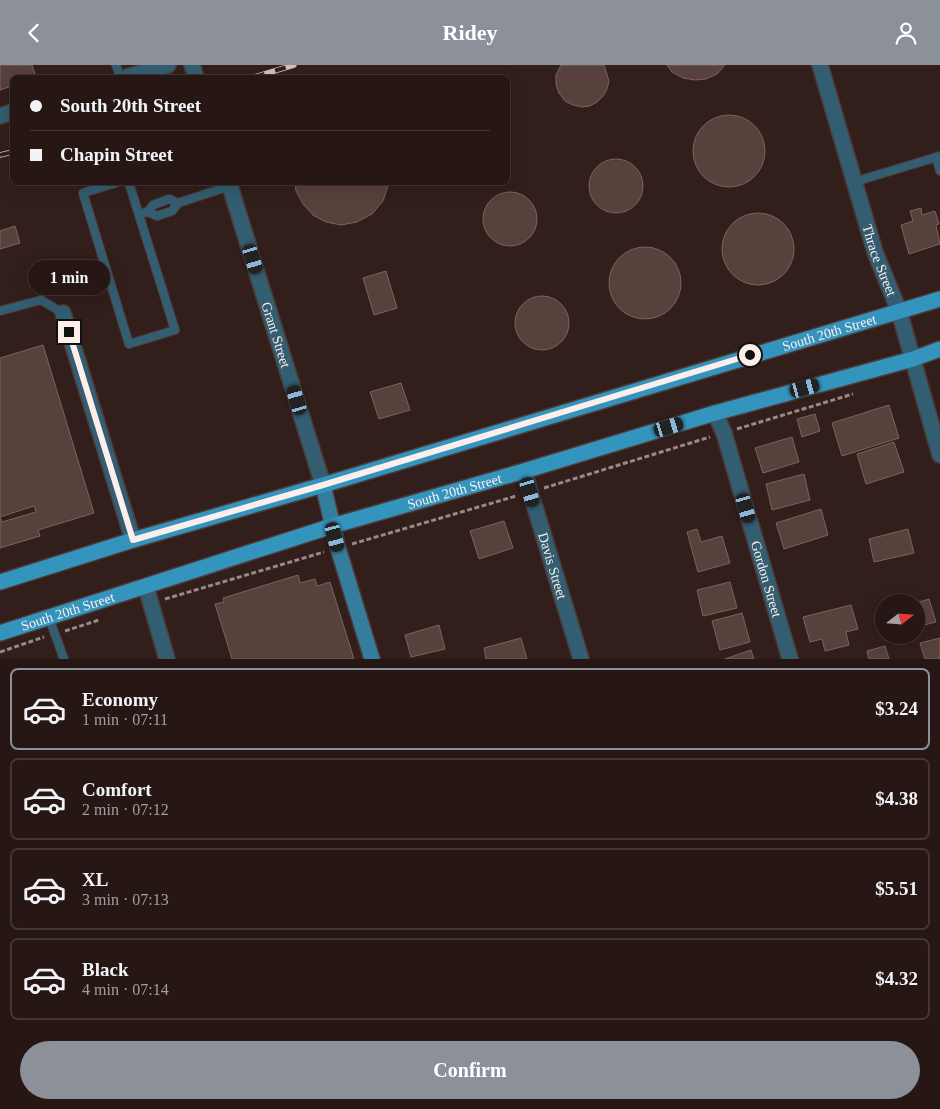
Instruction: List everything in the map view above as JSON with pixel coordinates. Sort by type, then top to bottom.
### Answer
[{"type":"main road","name":"South 20th Street","points":[[0,582],[133,540],[323,485],[940,299]]},
{"type":"main road","name":"South 20th Street","points":[[0,633],[332,526],[716,413],[913,359],[940,349]]},
{"type":"street","points":[[134,75],[168,65]]},
{"type":"street","name":"Thrace Street","points":[[820,65],[875,252],[899,311],[940,455]]},
{"type":"street","name":"Grant Street","points":[[229,185],[323,485],[338,548],[372,659]]},
{"type":"street","points":[[63,313],[133,540]]},
{"type":"street","name":"Gordon Street","points":[[716,413],[724,433],[790,659]]},
{"type":"street","name":"Davis Street","points":[[524,471],[581,659]]},
{"type":"street","points":[[146,587],[167,659]]},
{"type":"lane","points":[[854,182],[938,156],[940,171]]},
{"type":"lane","points":[[109,185],[83,193],[129,344],[175,330],[130,185]]},
{"type":"lane","points":[[148,212],[156,216],[172,211],[178,203],[226,185]]},
{"type":"lane","points":[[139,215],[148,212],[153,205],[170,199],[178,203]]},
{"type":"lane","points":[[0,311],[41,300],[63,313]]},
{"type":"lane","points":[[49,618],[64,659]]},
{"type":"path","points":[[150,603],[530,492],[862,391]]},
{"type":"path","points":[[0,652],[107,617]]},
{"type":"building","points":[[0,65],[32,65],[35,75],[10,75],[10,87],[0,90]]},
{"type":"building","points":[[561,65],[604,65],[609,81],[603,96],[590,106],[582,107],[565,101],[556,85],[556,75]]},
{"type":"building","points":[[667,65],[725,65],[717,74],[706,79],[695,80],[683,78],[672,72]]},
{"type":"building","points":[[729,115],[749,121],[759,131],[765,151],[759,171],[749,181],[729,187],[709,181],[699,171],[693,151],[699,131],[709,121]]},
{"type":"building","points":[[611,159],[621,159],[635,167],[641,176],[643,186],[641,196],[635,205],[621,213],[611,213],[601,208],[594,201],[589,191],[589,181],[594,171],[601,164]]},
{"type":"building","points":[[295,185],[388,185],[383,201],[372,214],[357,222],[341,225],[326,222],[313,215],[303,204],[296,191]]},
{"type":"building","points":[[505,192],[515,192],[525,196],[533,204],[537,219],[533,234],[525,242],[515,246],[505,246],[495,242],[487,234],[483,224],[483,214],[487,204],[495,196]]},
{"type":"building","points":[[921,208],[922,215],[935,211],[939,224],[936,225],[940,244],[909,254],[901,225],[913,221],[910,211]]},
{"type":"building","points":[[758,213],[778,219],[788,229],[794,249],[788,269],[778,279],[758,285],[738,279],[728,269],[722,249],[728,229],[738,219]]},
{"type":"building","points":[[15,226],[20,243],[0,249],[0,231]]},
{"type":"building","points":[[645,247],[665,253],[675,263],[681,283],[675,303],[665,313],[645,319],[625,313],[615,303],[609,283],[615,263],[625,253]]},
{"type":"building","points":[[386,271],[397,308],[374,315],[363,278]]},
{"type":"building","points":[[537,296],[547,296],[557,300],[565,308],[569,323],[565,338],[557,346],[547,350],[537,350],[527,346],[519,338],[515,328],[515,318],[519,308],[527,300]]},
{"type":"building","points":[[43,345],[94,513],[38,530],[40,536],[0,548],[0,358]],"holes":[[[34,506],[36,512],[2,522],[0,517]]]},
{"type":"building","points":[[401,383],[410,410],[379,419],[370,392]]},
{"type":"building","points":[[889,405],[899,438],[842,456],[832,423]]},
{"type":"building","points":[[815,414],[820,431],[802,437],[797,419]]},
{"type":"building","points":[[792,437],[799,462],[763,473],[755,448]]},
{"type":"building","points":[[894,442],[904,472],[866,484],[857,454]]},
{"type":"building","points":[[804,474],[810,500],[772,510],[766,484]]},
{"type":"building","points":[[821,509],[828,535],[784,549],[776,523]]},
{"type":"building","points":[[504,521],[513,548],[479,559],[470,531]]},
{"type":"building","points":[[697,529],[701,542],[722,536],[730,563],[698,572],[687,532]]},
{"type":"building","points":[[908,529],[914,553],[874,562],[869,539]]},
{"type":"building","points":[[298,575],[300,583],[315,579],[317,586],[330,582],[354,659],[232,659],[215,604],[224,602],[223,598]]},
{"type":"building","points":[[730,582],[737,608],[703,616],[697,590]]},
{"type":"building","points":[[929,599],[936,622],[925,625],[925,600]]},
{"type":"building","points":[[851,605],[858,629],[846,632],[849,645],[825,651],[822,639],[810,642],[803,617]]},
{"type":"building","points":[[742,613],[750,642],[720,650],[712,621]]},
{"type":"building","points":[[439,625],[445,649],[411,657],[405,635]]},
{"type":"building","points":[[521,638],[527,659],[486,659],[484,648]]},
{"type":"building","points":[[940,638],[940,659],[925,659],[920,644],[925,644],[925,642]]},
{"type":"building","points":[[885,646],[889,659],[869,659],[867,651]]},
{"type":"building","points":[[751,650],[754,659],[725,659]]},
{"type":"railway","points":[[261,75],[294,65]]},
{"type":"railway","points":[[0,155],[10,152]]},
{"type":"route","points":[[69,332],[133,540],[323,485],[750,355]]}]
